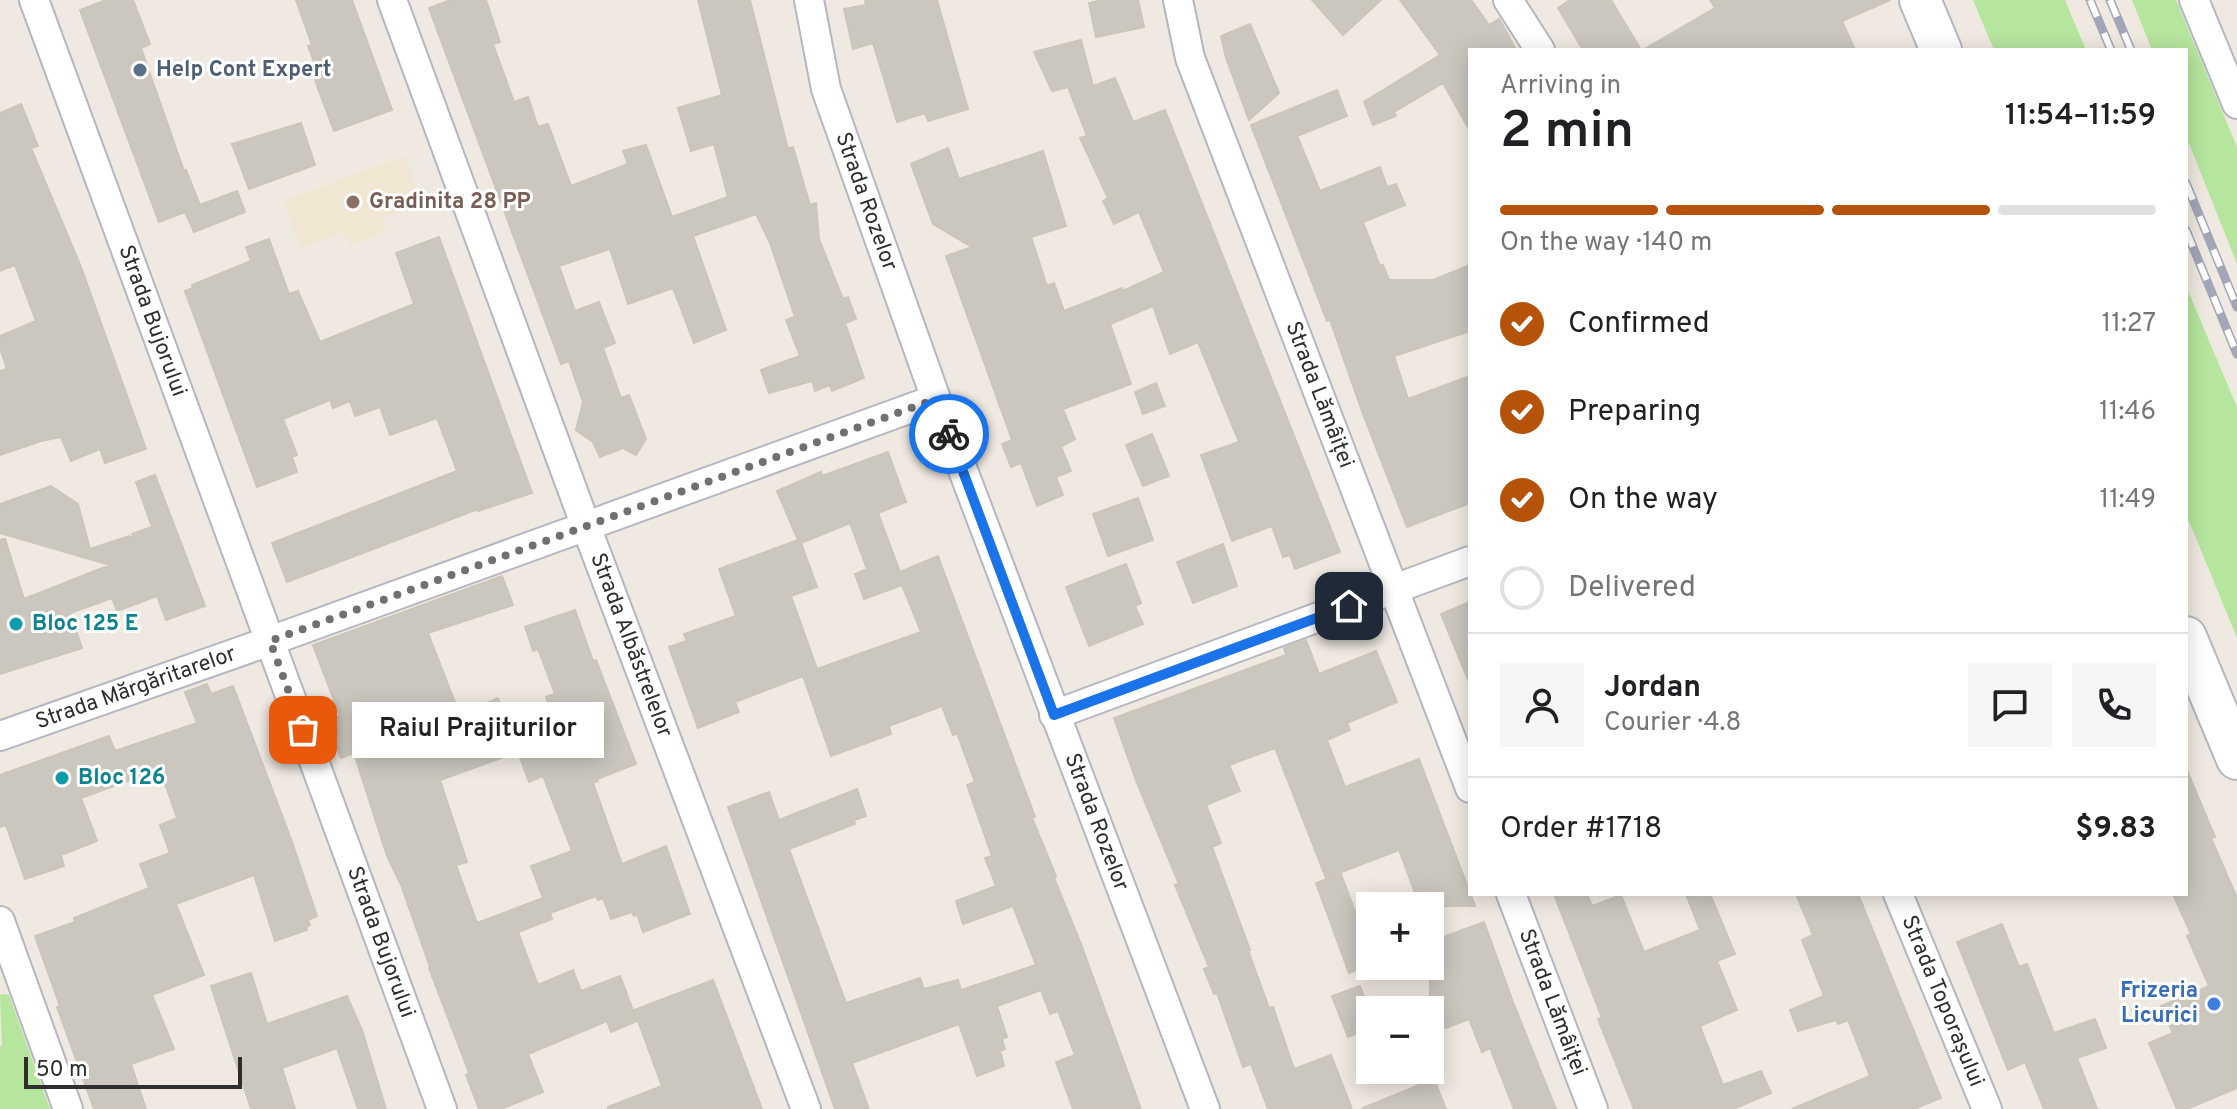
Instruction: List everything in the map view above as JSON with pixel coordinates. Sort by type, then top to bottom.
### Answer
[{"type":"street","name":"Strada Bujorului","points":[[34,0],[442,1109]]},
{"type":"street","name":"Strada Albăstrelelor","points":[[392,0],[806,1109]]},
{"type":"street","name":"Strada Rozelor","points":[[809,0],[826,89],[936,399],[1205,1109]]},
{"type":"street","name":"Strada Lămâiței","points":[[1178,0],[1190,58],[1468,783]]},
{"type":"street","points":[[1508,0],[1539,48]]},
{"type":"street","points":[[1920,0],[1940,48]]},
{"type":"street","points":[[2194,0],[2237,104]]},
{"type":"street","points":[[270,641],[936,399]]},
{"type":"street","points":[[1054,715],[1468,562]]},
{"type":"street","name":"Strada Mărgăritarelor","points":[[0,736],[270,641]]},
{"type":"street","points":[[2188,642],[2237,759]]},
{"type":"street","name":"Strada Lămâiței","points":[[1512,896],[1593,1109]]},
{"type":"street","name":"Strada Toporașului","points":[[1899,896],[1987,1109]]},
{"type":"street","points":[[0,921],[68,1109]]},
{"type":"shaded area","name":"Gradinita 28 PP","points":[[404,156],[422,203],[381,218],[386,231],[350,245],[344,232],[302,248],[284,201]]},
{"type":"green space","points":[[1973,0],[2065,0],[2085,48],[1993,48]]},
{"type":"green space","points":[[2132,0],[2176,0],[2237,147],[2237,264],[2188,141],[2188,48],[2151,48]]},
{"type":"green space","points":[[2188,291],[2237,407],[2237,638],[2188,519]]},
{"type":"green space","points":[[0,995],[9,995],[50,1109],[0,1109]]},
{"type":"building","points":[[106,0],[133,0],[150,44],[141,48],[184,171],[200,205],[237,191],[245,212],[194,232],[185,212],[159,222],[80,10]]},
{"type":"building","points":[[296,0],[352,0],[392,110],[334,131],[315,80],[320,78]]},
{"type":"building","points":[[451,0],[486,0],[500,42],[493,44],[514,102],[528,97],[538,127],[548,124],[571,186],[628,164],[623,151],[646,145],[672,217],[728,197],[714,144],[691,151],[678,108],[722,95],[698,0],[750,0],[788,149],[793,147],[810,205],[816,203],[819,239],[843,299],[848,297],[856,319],[845,323],[864,378],[832,391],[830,385],[815,391],[812,381],[769,393],[761,370],[800,356],[786,320],[795,317],[770,243],[756,214],[693,236],[726,330],[694,343],[673,288],[628,304],[610,249],[559,266],[575,311],[599,302],[615,343],[603,348],[621,398],[629,395],[646,439],[636,455],[623,448],[600,457],[593,442],[576,430],[583,402],[569,361],[561,364],[429,8]]},
{"type":"building","points":[[865,0],[937,0],[968,109],[928,121],[925,113],[897,122],[873,43],[853,49],[844,9],[866,5]]},
{"type":"building","points":[[1138,0],[1144,27],[1096,37],[1089,3]]},
{"type":"building","points":[[1312,0],[1381,0],[1343,35]]},
{"type":"building","points":[[1400,0],[1471,0],[1489,25],[1499,19],[1515,48],[1468,48],[1468,127],[1443,83],[1394,112],[1396,116],[1373,125],[1364,102],[1440,55]]},
{"type":"building","points":[[1570,0],[1611,0],[1640,48],[1582,48],[1558,8]]},
{"type":"building","points":[[1710,0],[1890,0],[1842,21],[1854,48],[1646,48],[1715,8]]},
{"type":"building","points":[[1250,24],[1279,93],[1249,120],[1221,36]]},
{"type":"building","points":[[1081,40],[1093,86],[1115,78],[1133,122],[1165,110],[1340,552],[1295,569],[1290,555],[1283,557],[1272,526],[1232,541],[1201,455],[1239,442],[1198,342],[1170,354],[1153,306],[1110,324],[1131,384],[1063,409],[1075,439],[1061,447],[1071,471],[1056,477],[1063,495],[1037,506],[1021,463],[1011,467],[1002,444],[1012,440],[946,256],[972,247],[933,224],[911,164],[948,148],[959,179],[1043,151],[1066,226],[1031,237],[1047,286],[1054,283],[1064,311],[1122,288],[1123,291],[1164,272],[1139,212],[1114,224],[1103,201],[1108,198],[1080,138],[1087,136],[1068,87],[1052,91],[1034,52]]},
{"type":"building","points":[[1337,90],[1347,116],[1297,136],[1320,191],[1380,167],[1387,187],[1396,184],[1405,205],[1363,222],[1380,266],[1383,265],[1389,280],[1433,280],[1468,266],[1468,332],[1394,356],[1408,399],[1468,377],[1468,504],[1407,527],[1330,320],[1327,321],[1251,125]]},
{"type":"building","points":[[21,104],[38,146],[31,148],[81,267],[146,449],[105,463],[100,449],[71,461],[61,437],[0,455],[0,371],[7,369],[0,348],[0,336],[36,321],[15,265],[0,271],[0,113]]},
{"type":"building","points":[[301,123],[315,165],[249,189],[232,144]]},
{"type":"building","points":[[439,237],[532,493],[478,509],[287,582],[272,543],[457,471],[437,418],[390,435],[380,407],[355,416],[350,401],[333,408],[330,400],[283,419],[297,455],[292,457],[297,472],[257,487],[185,291],[193,288],[192,285],[251,261],[246,247],[269,239],[289,294],[298,291],[320,342],[414,304],[396,253]]},
{"type":"building","points":[[1156,383],[1165,406],[1143,414],[1135,392]]},
{"type":"building","points":[[1152,434],[1169,476],[1143,486],[1126,445]]},
{"type":"building","points":[[888,452],[906,502],[878,513],[900,572],[938,556],[1141,1109],[1073,1109],[1056,1062],[1075,1055],[1058,1011],[1050,1014],[1041,990],[997,1006],[1007,1037],[1002,1039],[1005,1049],[1000,1051],[1004,1066],[977,1076],[959,1024],[852,1063],[869,1109],[835,1109],[728,807],[769,792],[779,820],[857,789],[866,816],[854,820],[855,824],[789,849],[846,1003],[920,978],[924,989],[958,980],[961,990],[1036,965],[1013,906],[963,924],[956,901],[996,886],[985,858],[992,856],[967,785],[975,782],[957,733],[953,735],[942,706],[889,726],[891,734],[831,756],[803,676],[735,702],[739,712],[698,728],[669,647],[687,641],[684,634],[736,616],[719,569],[798,540],[777,491],[821,472],[822,476]],"holes":[[[850,523],[867,569],[855,574],[864,599],[902,585],[921,632],[817,669],[791,596],[817,587],[801,543]]]},
{"type":"building","points":[[155,475],[205,606],[166,620],[157,596],[117,611],[112,598],[70,613],[82,648],[0,674],[0,540],[5,539],[24,599],[110,565],[0,533],[0,504],[51,486],[78,504],[90,549],[129,536],[134,539],[132,534],[152,527],[136,482]]},
{"type":"building","points":[[1138,498],[1153,540],[1108,556],[1093,514]]},
{"type":"building","points":[[1223,544],[1237,586],[1193,603],[1177,562]]},
{"type":"building","points":[[1126,564],[1141,603],[1135,606],[1143,624],[1089,646],[1066,587]]},
{"type":"building","points":[[502,576],[513,605],[428,633],[460,715],[498,698],[507,722],[550,709],[546,697],[555,694],[538,649],[533,651],[525,627],[575,610],[636,764],[593,783],[622,864],[666,846],[690,914],[643,932],[637,914],[634,916],[632,912],[611,919],[603,898],[598,900],[596,896],[550,913],[552,919],[518,932],[538,985],[573,970],[581,991],[620,976],[637,1021],[611,1032],[607,1021],[528,1054],[543,1092],[501,1109],[479,1109],[401,885],[387,856],[354,753],[341,758],[332,736],[339,734],[334,723],[339,721],[337,717],[340,716],[313,645]],"holes":[[[518,752],[529,782],[543,776],[572,851],[531,866],[543,898],[477,923],[456,865],[467,862],[440,780]]]},
{"type":"building","points":[[1468,603],[1468,680],[1441,614]]},
{"type":"building","points":[[1306,640],[1319,674],[1376,651],[1397,702],[1347,723],[1350,730],[1327,740],[1345,787],[1419,759],[1468,888],[1468,896],[1471,896],[1475,906],[1444,906],[1444,892],[1415,892],[1399,850],[1326,878],[1275,748],[1229,765],[1240,791],[1206,805],[1221,843],[1212,847],[1248,950],[1269,1008],[1273,1007],[1294,1069],[1331,1055],[1352,1109],[1268,1109],[1251,1064],[1243,1067],[1217,993],[1214,994],[1204,969],[1209,967],[1175,885],[1179,884],[1114,718],[1286,655],[1284,648]]},
{"type":"building","points":[[207,684],[211,694],[233,686],[317,916],[308,920],[310,925],[306,927],[307,930],[275,941],[254,875],[176,904],[204,975],[152,995],[174,1049],[131,1064],[146,1109],[94,1109],[35,936],[75,922],[74,918],[149,888],[140,864],[170,853],[160,825],[177,818],[160,769],[81,798],[97,841],[61,855],[64,866],[25,879],[6,825],[0,827],[0,775],[109,736],[115,751],[197,723],[185,692]]},
{"type":"building","points":[[2188,773],[2237,898],[2237,1088],[2187,1109],[2177,1109],[2149,1043],[2173,1033],[2161,1006],[2209,986],[2187,936],[2191,934],[2174,896],[2188,896]]},
{"type":"building","points":[[1341,874],[1356,914],[1356,970],[1349,973],[1316,883]]},
{"type":"building","points":[[1555,896],[1588,896],[1592,906],[1621,896],[1644,952],[1700,930],[1687,896],[1711,896],[1735,954],[1717,961],[1737,1010],[1700,1026],[1723,1085],[1761,1071],[1771,1093],[1733,1109],[1634,1109],[1598,1019],[1602,1018]]},
{"type":"building","points":[[1797,896],[1859,896],[1941,1098],[1914,1109],[1792,1109],[1870,1076],[1848,1020],[1838,1024],[1836,1020],[1798,1031],[1790,1010],[1824,996],[1802,940],[1813,935]]},
{"type":"building","points":[[1484,922],[1556,1109],[1514,1109],[1490,1048],[1482,1052],[1469,1019],[1444,1029],[1444,996],[1430,996],[1430,980],[1444,980],[1444,937]]},
{"type":"building","points":[[2002,924],[2019,967],[2027,964],[2054,1033],[2095,1019],[2106,1048],[2077,1058],[2097,1109],[2044,1109],[2025,1062],[2008,1070],[1957,942]]},
{"type":"building","points":[[251,973],[267,1024],[347,996],[362,1030],[386,1109],[358,1109],[337,1048],[282,1068],[295,1109],[251,1109],[211,986]]},
{"type":"building","points":[[713,980],[762,1109],[608,1109],[662,1086],[634,1010]]},
{"type":"building","points":[[1360,986],[1364,996],[1356,996],[1356,1034],[1348,1037],[1332,996]]},
{"type":"building","points":[[1422,1084],[1436,1084],[1446,1109],[1363,1109]]},
{"type":"railway","points":[[2090,0],[2110,48]]},
{"type":"railway","points":[[2110,0],[2130,48]]},
{"type":"railway","points":[[2188,188],[2237,307]]},
{"type":"railway","points":[[2188,235],[2237,354]]},
{"type":"way so far","points":[[303,730],[270,641],[936,399],[949,434]]},
{"type":"place","name":"Help Cont Expert","points":[[140,70]]},
{"type":"place","name":"Gradinita 28 PP","points":[[353,202]]},
{"type":"place","name":"Bloc 125 E","points":[[16,624]]},
{"type":"place","name":"Raiul Prajiturilor","points":[[303,730]]},
{"type":"place","name":"Bloc 126","points":[[62,778]]},
{"type":"place","name":"Frizeria Licurici","points":[[2214,1004]]},
{"type":"route","points":[[949,434],[1054,715],[1349,606]]}]
